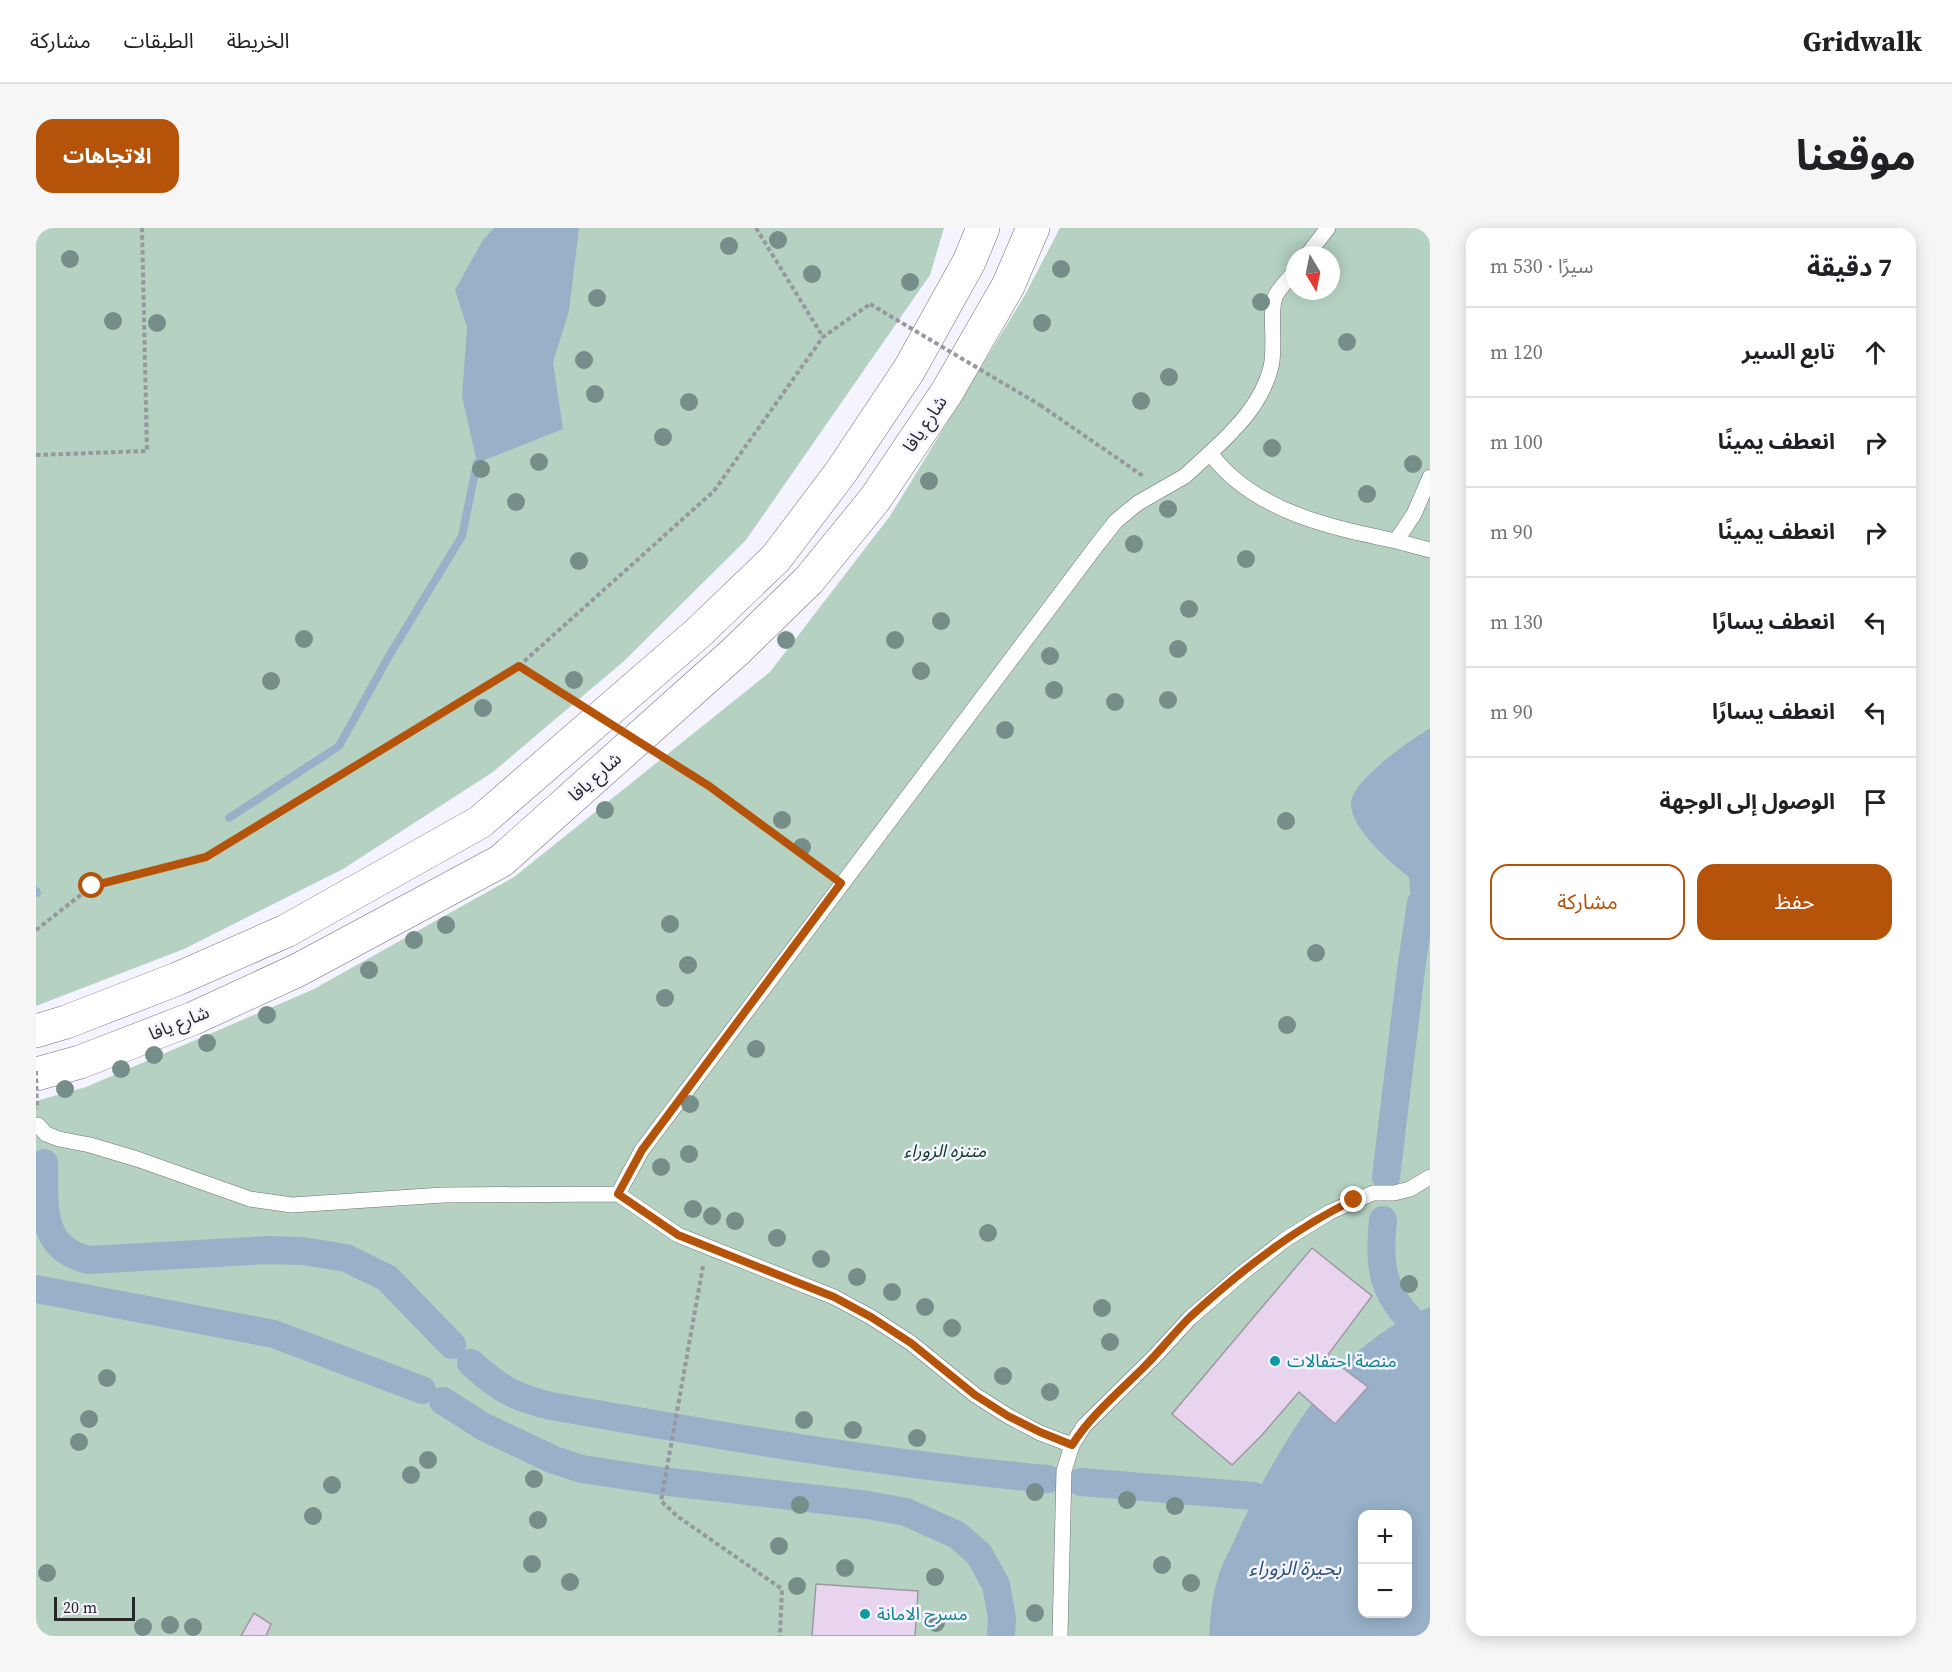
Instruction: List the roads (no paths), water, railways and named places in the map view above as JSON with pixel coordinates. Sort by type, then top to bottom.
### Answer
[{"type":"highway","points":[[36,1031],[66,1022],[177,979],[286,931],[480,822],[698,633],[776,558],[841,472],[909,370],[969,261],[983,228]]},
{"type":"highway","name":"شارع يافا","points":[[36,1072],[80,1062],[225,1004],[298,970],[501,861],[735,652],[809,580],[875,499],[947,392],[1008,286],[1032,228]]},
{"type":"street","points":[[1314,246],[1328,228]]},
{"type":"street","points":[[618,1194],[642,1150],[1103,537],[1116,521],[1138,502],[1185,476],[1238,427],[1251,410],[1271,367],[1275,298],[1286,283]]},
{"type":"street","points":[[1210,453],[1222,470],[1240,485],[1293,514],[1353,532],[1430,550]]},
{"type":"street","points":[[1396,541],[1414,514],[1430,477]]},
{"type":"street","points":[[37,1117],[46,1134],[59,1139],[90,1145],[250,1199],[292,1205],[443,1195],[618,1194],[678,1235],[834,1297],[871,1317],[911,1343],[975,1395],[1008,1416],[1072,1445]]},
{"type":"street","points":[[1060,1636],[1064,1471],[1072,1445],[1084,1426],[1190,1318],[1286,1239],[1354,1200],[1373,1193],[1394,1193],[1410,1189],[1430,1177]]},
{"type":"water","points":[[494,228],[579,228],[569,311],[553,362],[563,429],[477,463],[462,396],[467,327],[455,290],[483,240]]},
{"type":"water","points":[[1430,728],[1430,904],[1411,902],[1409,877],[1382,854],[1364,834],[1352,813],[1351,803],[1354,793],[1372,772]]},
{"type":"water","name":"بحيرة الزوراء","points":[[1430,1307],[1430,1636],[1209,1636],[1218,1576],[1259,1488],[1289,1437],[1312,1403],[1336,1424],[1368,1387],[1340,1366],[1383,1332]]},
{"type":"waterway","points":[[229,818],[339,746],[389,656],[462,536],[477,463]]},
{"type":"waterway","points":[[1386,1177],[1421,903]]},
{"type":"waterway","points":[[44,1163],[44,1194],[48,1223],[61,1246],[72,1254],[89,1260],[268,1250],[303,1251],[346,1258],[387,1278],[452,1345]]},
{"type":"waterway","points":[[1383,1220],[1381,1247],[1387,1284],[1408,1317]]},
{"type":"waterway","points":[[36,1289],[274,1334],[422,1390]]},
{"type":"waterway","points":[[471,1363],[507,1390],[526,1399],[551,1406],[861,1457],[1048,1479]]},
{"type":"waterway","points":[[443,1401],[484,1427],[554,1460],[582,1469],[661,1481],[868,1505],[906,1512],[957,1535],[979,1554],[996,1585],[1002,1618],[1001,1636]]},
{"type":"waterway","points":[[1081,1482],[1254,1496]]},
{"type":"place","name":"منصة احتفالات","points":[[1275,1361]]},
{"type":"place","name":"مسرح الامانة","points":[[865,1614]]},
{"type":"park label","name":"متنزه الزوراء","points":[[945,1151]]}]
